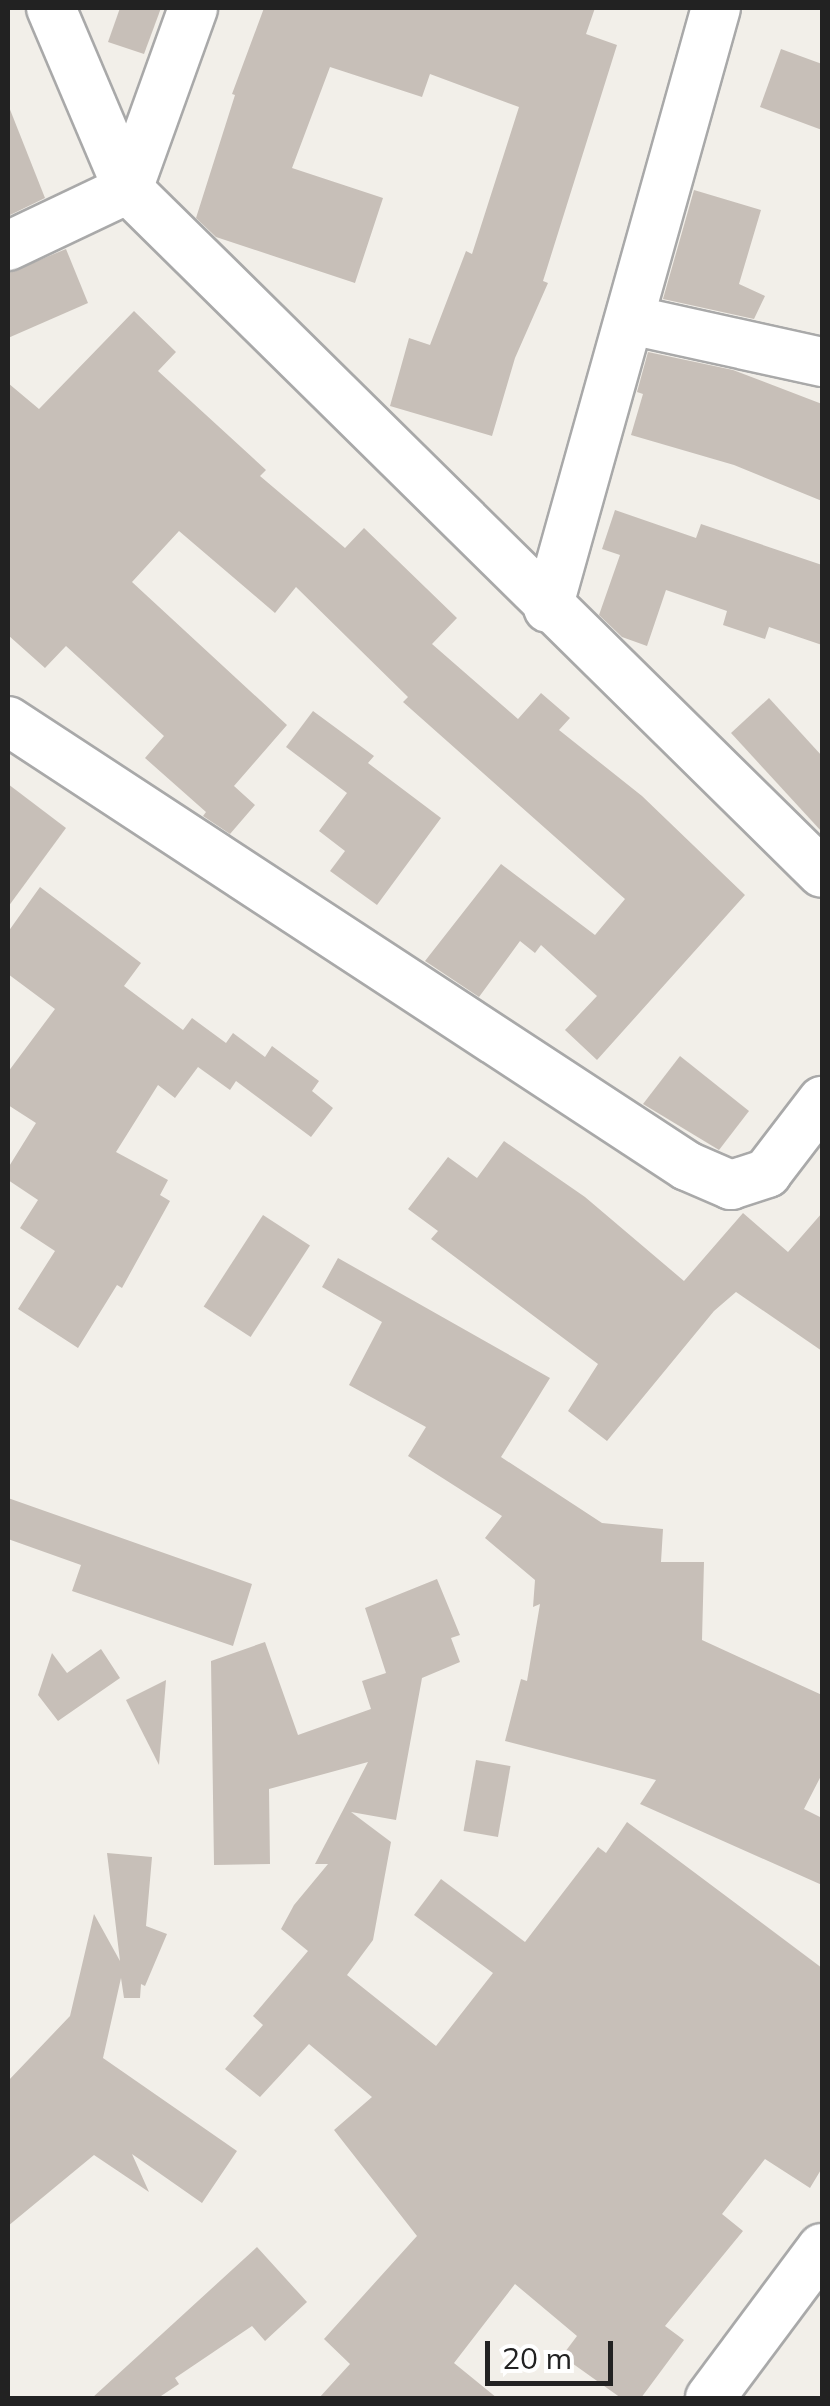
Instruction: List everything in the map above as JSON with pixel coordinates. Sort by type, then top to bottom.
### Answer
[{"type":"street","points":[[52,8],[128,190],[548,608],[822,873]]},
{"type":"street","points":[[8,246],[128,190],[193,8]]},
{"type":"street","points":[[548,608],[716,8]]},
{"type":"street","points":[[630,320],[822,362]]},
{"type":"street","points":[[8,721],[687,1166],[730,1185],[768,1173],[822,1101]]},
{"type":"street","points":[[710,2398],[822,2248]]},
{"type":"building","points":[[120,8],[161,8],[144,54],[108,42]]},
{"type":"building","points":[[264,8],[595,8],[586,34],[617,45],[543,281],[548,283],[515,358],[492,436],[390,406],[409,338],[430,345],[466,251],[472,254],[519,107],[430,74],[422,97],[330,67],[292,168],[383,198],[355,283],[216,237],[196,218],[235,95],[232,94]]},
{"type":"building","points":[[781,49],[822,64],[822,130],[760,107]]},
{"type":"building","points":[[8,108],[45,198],[8,216]]},
{"type":"building","points":[[694,190],[761,210],[739,284],[765,296],[754,319],[663,299]]},
{"type":"building","points":[[66,249],[88,303],[8,338],[8,273]]},
{"type":"building","points":[[134,311],[176,352],[158,371],[266,470],[260,476],[345,548],[364,528],[457,618],[432,644],[518,719],[541,693],[570,718],[559,730],[642,796],[745,895],[597,1060],[565,1030],[597,996],[541,945],[535,953],[520,941],[479,997],[425,961],[501,864],[595,935],[625,899],[403,702],[408,697],[296,587],[275,613],[179,531],[132,582],[287,725],[234,786],[255,805],[230,834],[203,816],[206,812],[145,758],[164,736],[66,646],[45,668],[8,635],[8,383],[39,409]]},
{"type":"building","points":[[648,352],[733,370],[822,404],[822,501],[734,465],[631,435],[643,394],[637,392]]},
{"type":"building","points":[[615,510],[696,538],[701,524],[822,565],[822,645],[769,627],[765,639],[723,625],[727,611],[666,590],[647,646],[622,637],[599,615],[620,555],[602,549]]},
{"type":"building","points":[[769,698],[822,756],[822,832],[731,733]]},
{"type":"building","points":[[313,711],[374,756],[368,763],[441,818],[377,905],[330,871],[345,851],[319,831],[347,793],[286,747]]},
{"type":"building","points":[[8,784],[66,828],[8,907]]},
{"type":"building","points":[[40,887],[141,963],[124,986],[183,1030],[192,1018],[226,1043],[233,1033],[265,1057],[272,1046],[319,1081],[312,1091],[333,1108],[311,1137],[236,1081],[230,1090],[198,1067],[175,1098],[158,1085],[116,1152],[168,1180],[160,1195],[170,1201],[122,1288],[117,1285],[78,1348],[18,1309],[55,1251],[20,1228],[38,1200],[8,1180],[8,1168],[36,1123],[8,1105],[8,1072],[55,1009],[8,974],[8,932]]},
{"type":"building","points":[[680,1056],[749,1111],[719,1150],[643,1104]]},
{"type":"building","points":[[504,1141],[585,1197],[684,1281],[743,1213],[788,1252],[822,1213],[822,1351],[736,1292],[714,1311],[607,1441],[568,1411],[598,1364],[431,1239],[438,1231],[408,1209],[448,1157],[477,1178]]},
{"type":"building","points":[[263,1215],[310,1245],[251,1337],[204,1306]]},
{"type":"building","points":[[338,1258],[550,1378],[501,1457],[602,1523],[663,1529],[661,1562],[704,1562],[702,1640],[822,1695],[822,1774],[804,1809],[822,1818],[822,1885],[640,1804],[656,1780],[505,1741],[521,1679],[527,1681],[540,1604],[533,1607],[535,1580],[485,1538],[502,1516],[408,1456],[426,1427],[349,1385],[382,1322],[322,1287]]},
{"type":"building","points":[[8,1498],[252,1584],[233,1646],[72,1591],[81,1565],[8,1539]]},
{"type":"building","points":[[437,1579],[460,1635],[451,1638],[460,1662],[422,1678],[396,1820],[351,1812],[391,1842],[373,1940],[347,1975],[436,2046],[493,1973],[414,1915],[441,1879],[525,1942],[598,1847],[606,1853],[627,1822],[822,1968],[822,2168],[810,2188],[765,2159],[722,2214],[743,2231],[665,2326],[684,2340],[641,2398],[621,2398],[562,2356],[577,2336],[515,2284],[454,2363],[497,2398],[319,2398],[350,2364],[324,2339],[417,2236],[334,2130],[372,2097],[309,2044],[260,2097],[225,2069],[263,2025],[253,2016],[308,1951],[281,1929],[294,1905],[328,1864],[315,1864],[368,1762],[269,1789],[270,1864],[214,1865],[211,1661],[265,1642],[298,1735],[371,1709],[362,1681],[386,1673],[365,1608]]},
{"type":"building","points":[[101,1649],[120,1678],[58,1721],[38,1695],[52,1653],[67,1673]]},
{"type":"building","points":[[166,1680],[159,1765],[126,1700]]},
{"type":"building","points":[[476,1760],[510,1766],[498,1837],[463,1831]]},
{"type":"building","points":[[107,1853],[152,1857],[146,1926],[167,1934],[145,1986],[141,1984],[140,1998],[124,1998],[121,1978],[103,2058],[237,2151],[202,2203],[132,2154],[149,2192],[94,2155],[8,2226],[8,2081],[70,2016],[94,1914],[120,1961]]},
{"type":"building","points":[[257,2247],[307,2302],[265,2341],[252,2326],[175,2378],[179,2384],[158,2398],[92,2398]]}]
